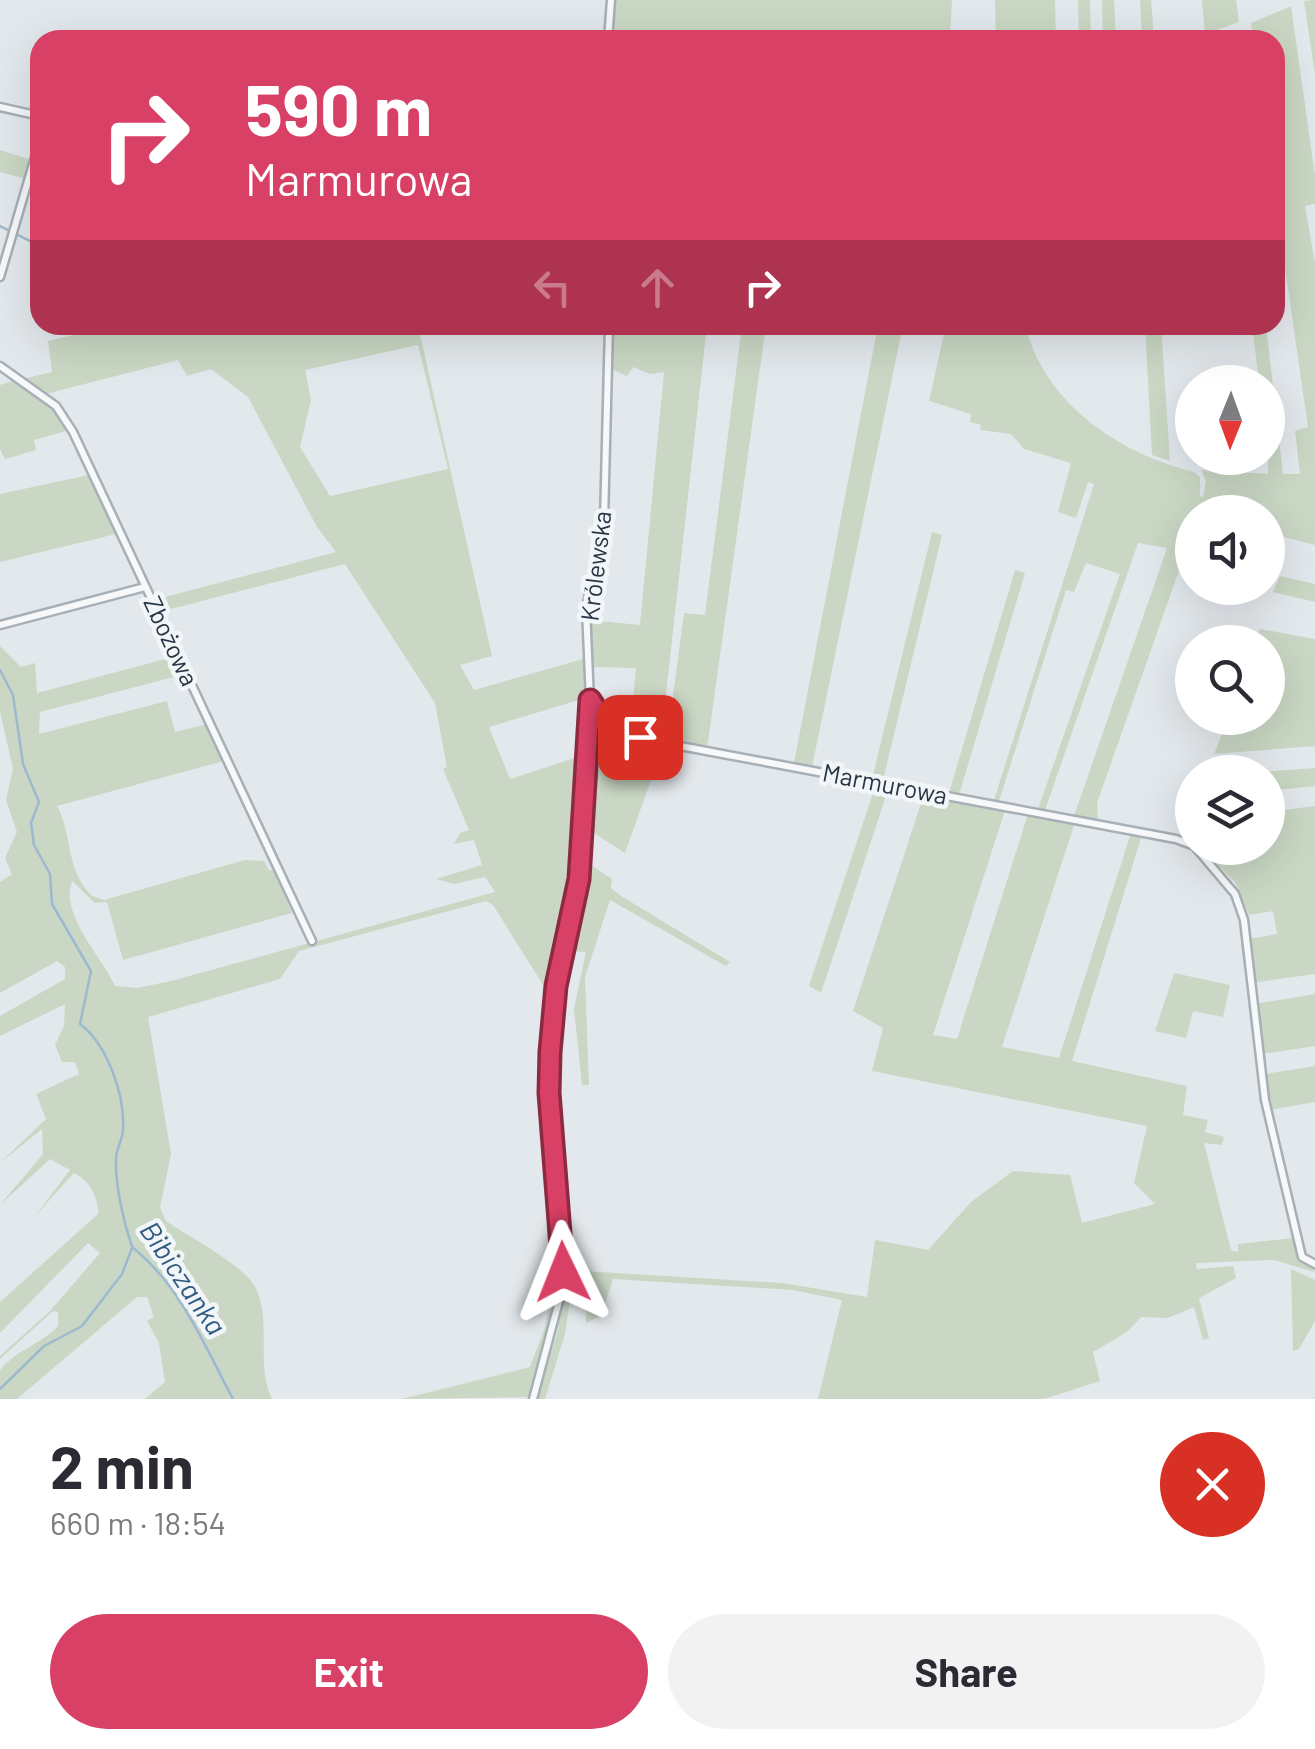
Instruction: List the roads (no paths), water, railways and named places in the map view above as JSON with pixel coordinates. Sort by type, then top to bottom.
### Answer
[{"type":"street","points":[[609,30],[612,0]]},
{"type":"street","points":[[0,108],[30,114]]},
{"type":"street","points":[[0,276],[30,174]]},
{"type":"street","name":"Królewska","points":[[533,1399],[563,1286],[550,1052],[556,986],[579,879],[590,700],[586,608],[604,521],[609,335]]},
{"type":"street","name":"Zbożowa","points":[[0,366],[40,392],[65,417],[312,941]]},
{"type":"street","points":[[0,625],[145,587]]},
{"type":"street","name":"Marmurowa","points":[[590,700],[604,722],[616,730],[664,744],[1175,838]]},
{"type":"street","name":"Marmurowa","points":[[1210,865],[1235,894],[1244,920],[1265,1100],[1302,1257],[1315,1264]]},
{"type":"waterway","points":[[0,226],[8,230]]},
{"type":"waterway","points":[[18,235],[30,241]]},
{"type":"waterway","name":"Bibiczanka","points":[[0,670],[13,695],[23,764],[39,802],[31,823],[34,845],[50,874],[52,904],[91,971],[80,1024],[106,1057],[121,1101],[123,1129],[116,1170],[132,1247],[178,1298],[233,1399]]},
{"type":"waterway","points":[[0,1389],[44,1346],[82,1326],[122,1274],[132,1248]]}]
